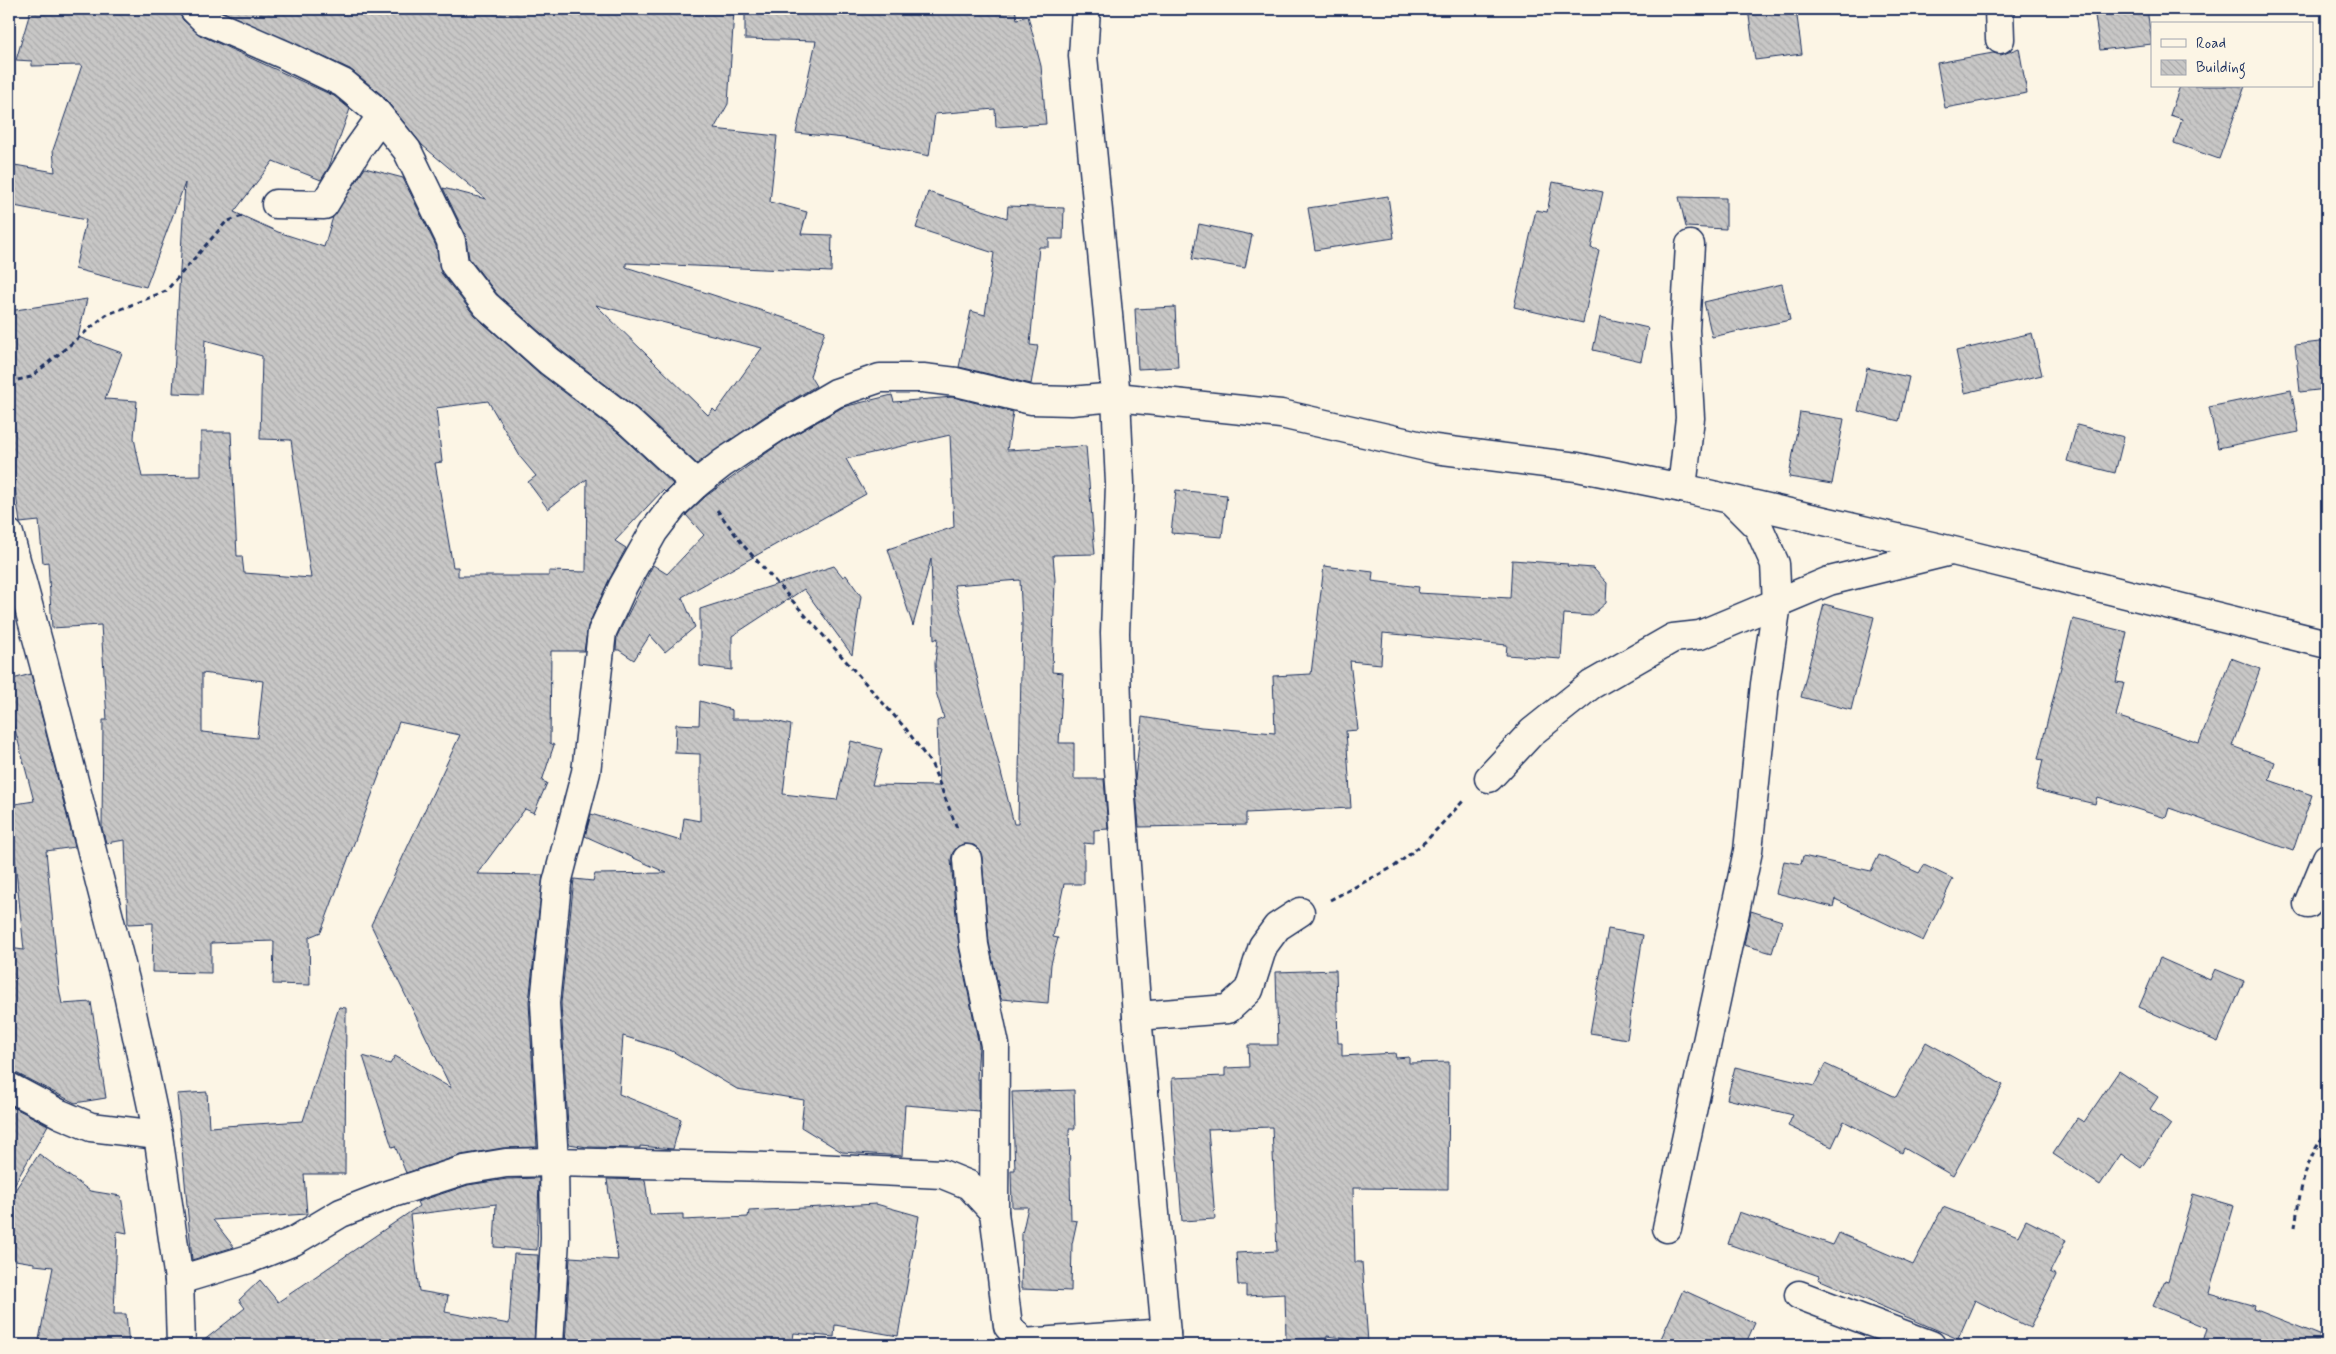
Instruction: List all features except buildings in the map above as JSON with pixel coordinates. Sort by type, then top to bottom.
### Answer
[{"type":"street","points":[[194,9],[206,21],[285,55],[343,84],[372,107],[407,150],[451,241],[454,264],[486,305],[549,361],[628,421],[696,484]]},
{"type":"street","points":[[967,859],[974,945],[995,1045],[994,1212],[1008,1326],[1023,1345],[1167,1339],[1138,1016],[1119,760],[1115,633],[1120,484],[1116,397],[1083,56],[1086,9]]},
{"type":"street","points":[[1999,9],[2000,39]]},
{"type":"street","points":[[276,204],[324,205],[358,149],[380,118]]},
{"type":"street","points":[[1682,488],[1690,418],[1685,330],[1690,245]]},
{"type":"street","points":[[549,1345],[555,1238],[554,1162],[545,1003],[556,882],[586,772],[602,632],[623,586],[654,531],[673,506],[696,484],[782,424],[836,393],[880,378],[924,378],[956,382],[1031,400],[1071,401],[1116,397],[1281,414],[1435,449],[1577,466],[1682,488],[1953,551],[2327,644]]},
{"type":"street","points":[[1667,1228],[1748,851],[1765,684],[1777,604],[1774,564],[1759,528],[1730,499]]},
{"type":"street","points":[[9,534],[125,980],[158,1134],[179,1280],[181,1345]]},
{"type":"street","points":[[1489,778],[1532,732],[1591,686],[1673,638],[1700,635],[1829,581],[1953,551]]},
{"type":"street","points":[[2308,904],[2327,858]]},
{"type":"street","points":[[1138,1016],[1228,1009],[1250,990],[1263,946],[1277,927],[1300,912]]},
{"type":"street","points":[[9,1087],[60,1114],[91,1127],[158,1134]]},
{"type":"street","points":[[179,1280],[249,1260],[294,1240],[341,1213],[390,1194],[464,1170],[506,1163],[554,1162],[942,1174],[969,1186],[994,1212]]},
{"type":"street","points":[[1799,1295],[1924,1344]]},
{"type":"path","points":[[9,382],[31,377],[106,315],[166,291],[226,222],[276,204]]},
{"type":"path","points":[[696,484],[744,546],[906,729],[932,765],[948,803],[967,859]]},
{"type":"path","points":[[1300,912],[1340,896],[1395,866],[1426,841],[1456,806],[1489,778]]},
{"type":"path","points":[[2295,1227],[2303,1177],[2320,1140],[2327,1132]]}]
